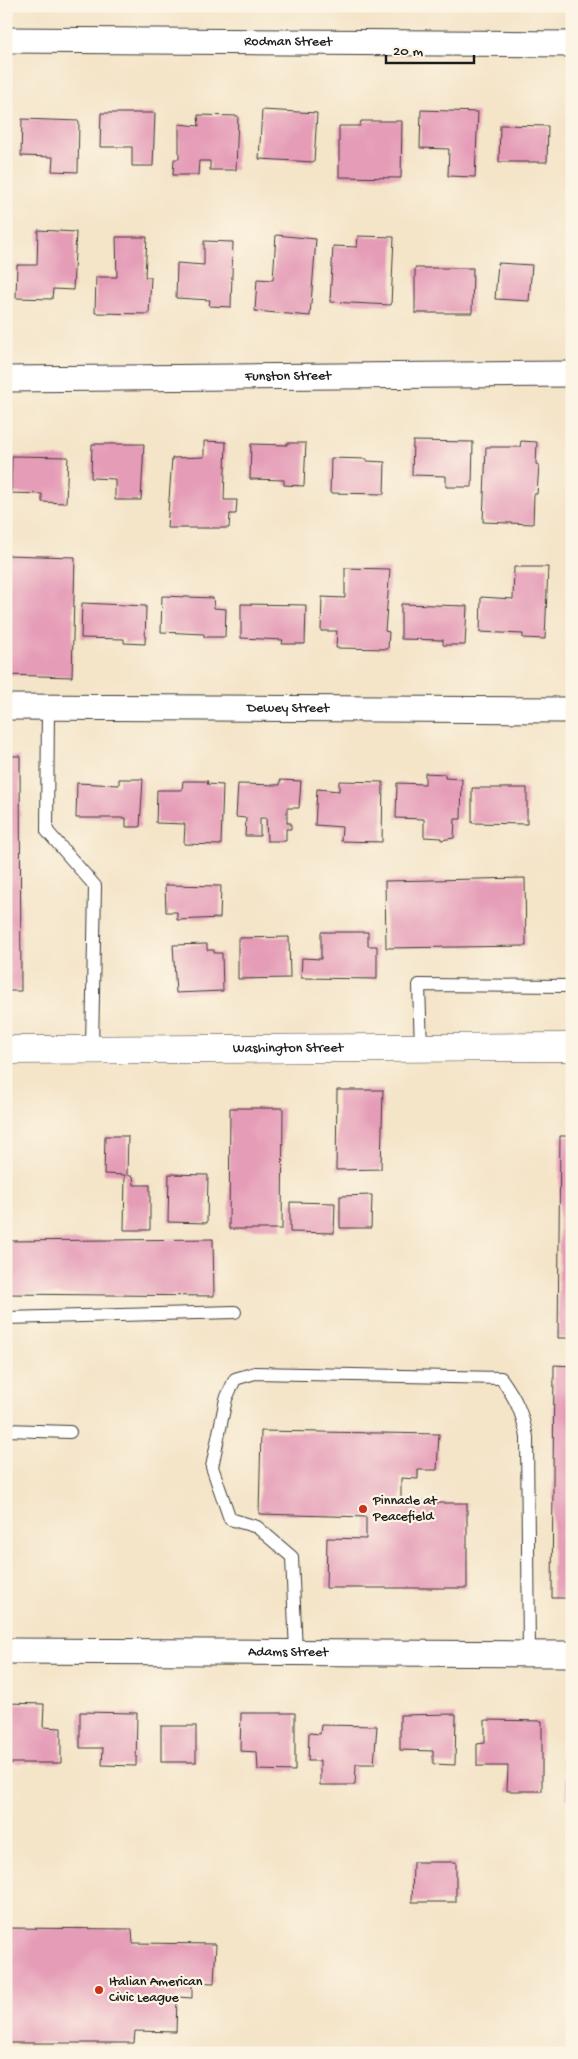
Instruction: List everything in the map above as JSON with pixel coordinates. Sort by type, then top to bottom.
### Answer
[{"type":"street","name":"Rodman Street","points":[[6,40],[572,44]]},
{"type":"street","name":"Funston Street","points":[[6,379],[572,374]]},
{"type":"street","name":"Dewey Street","points":[[6,707],[572,710]]},
{"type":"street","name":"Washington Street","points":[[6,1050],[572,1047]]},
{"type":"street","name":"Adams Street","points":[[6,1651],[572,1654]]},
{"type":"lane","points":[[48,708],[47,830],[95,886],[92,1049]]},
{"type":"lane","points":[[421,1048],[419,985],[572,986]]},
{"type":"lane","points":[[6,1318],[235,1312]]},
{"type":"lane","points":[[296,1652],[292,1557],[257,1527],[230,1519],[212,1467],[226,1399],[235,1379],[255,1373],[501,1378],[523,1414],[527,1437],[529,1654]]},
{"type":"lane","points":[[6,1430],[70,1432]]},
{"type":"building","points":[[262,110],[317,113],[314,162],[259,159]]},
{"type":"building","points":[[421,110],[478,112],[475,177],[448,176],[449,149],[420,148]]},
{"type":"building","points":[[101,113],[155,113],[153,166],[132,166],[132,147],[100,147]]},
{"type":"building","points":[[198,115],[238,116],[236,170],[210,170],[210,161],[199,161],[198,175],[173,175],[174,159],[179,159],[179,124],[199,126]]},
{"type":"building","points":[[22,119],[79,121],[78,172],[52,171],[53,157],[21,156]]},
{"type":"building","points":[[361,121],[402,121],[401,178],[339,177],[339,126],[360,126]]},
{"type":"building","points":[[500,125],[548,126],[547,162],[499,162]]},
{"type":"building","points":[[38,230],[76,232],[73,290],[53,289],[52,299],[16,298],[17,265],[37,265]]},
{"type":"building","points":[[276,235],[316,239],[310,316],[255,311],[257,279],[273,280]]},
{"type":"building","points":[[358,236],[394,237],[391,305],[330,302],[333,246],[357,247]]},
{"type":"building","points":[[116,237],[147,237],[145,277],[151,277],[149,314],[95,313],[96,277],[117,277]]},
{"type":"building","points":[[204,241],[233,242],[231,307],[209,306],[210,300],[176,298],[177,263],[204,265]]},
{"type":"building","points":[[498,263],[532,265],[529,301],[495,299]]},
{"type":"building","points":[[415,268],[473,268],[472,313],[415,313]]},
{"type":"building","points":[[204,441],[226,442],[224,500],[237,500],[236,514],[230,514],[229,528],[167,528],[172,458],[204,457]]},
{"type":"building","points":[[413,441],[473,442],[472,487],[446,487],[446,476],[412,475]]},
{"type":"building","points":[[521,441],[537,442],[536,464],[539,465],[537,494],[534,494],[533,524],[483,522],[486,447],[520,447]]},
{"type":"building","points":[[287,443],[306,443],[304,486],[284,485],[284,480],[250,479],[251,444],[287,445]]},
{"type":"building","points":[[92,444],[144,444],[141,500],[115,500],[115,479],[91,478]]},
{"type":"building","points":[[12,456],[68,457],[66,503],[42,502],[42,494],[11,493]]},
{"type":"building","points":[[331,458],[367,459],[367,461],[385,462],[384,494],[330,493]]},
{"type":"building","points":[[6,555],[75,557],[72,677],[6,675]]},
{"type":"building","points":[[514,567],[548,567],[545,639],[523,638],[523,634],[480,632],[481,597],[513,599]]},
{"type":"building","points":[[345,568],[390,569],[385,631],[389,632],[388,649],[336,648],[337,631],[321,631],[322,597],[345,598]]},
{"type":"building","points":[[162,596],[213,598],[214,608],[226,609],[225,637],[204,637],[204,634],[161,632]]},
{"type":"building","points":[[82,603],[146,606],[145,644],[124,643],[124,639],[81,638]]},
{"type":"building","points":[[241,604],[306,605],[305,644],[282,644],[283,640],[241,638]]},
{"type":"building","points":[[401,604],[467,606],[465,645],[443,645],[443,640],[401,639]]},
{"type":"building","points":[[6,756],[20,756],[21,991],[6,991]]},
{"type":"building","points":[[425,773],[445,774],[445,778],[462,779],[461,819],[455,819],[454,838],[441,840],[441,838],[424,837],[424,819],[396,818],[397,783],[425,784]]},
{"type":"building","points":[[119,779],[143,779],[140,827],[126,827],[126,818],[76,818],[77,783],[119,785]]},
{"type":"building","points":[[280,780],[301,781],[299,808],[287,808],[287,823],[291,823],[291,829],[286,829],[286,841],[267,841],[266,818],[260,818],[260,836],[245,836],[246,818],[236,817],[238,784],[280,785]]},
{"type":"building","points":[[183,781],[208,781],[207,784],[223,785],[221,845],[184,844],[185,824],[156,823],[157,790],[182,790]]},
{"type":"building","points":[[339,781],[383,782],[382,842],[341,841],[342,827],[315,825],[317,789],[339,791]]},
{"type":"building","points":[[472,788],[527,788],[527,824],[472,823]]},
{"type":"building","points":[[525,878],[526,946],[386,948],[385,881]]},
{"type":"building","points":[[165,885],[221,886],[220,918],[177,920],[177,912],[166,912]]},
{"type":"building","points":[[321,932],[368,932],[368,946],[377,946],[377,979],[301,978],[302,958],[321,959]]},
{"type":"building","points":[[289,937],[290,978],[238,979],[238,938]]},
{"type":"building","points":[[207,944],[207,950],[214,950],[214,953],[222,953],[223,991],[176,993],[173,945]]},
{"type":"building","points":[[337,1090],[383,1090],[381,1169],[336,1170]]},
{"type":"building","points":[[230,1108],[283,1108],[282,1229],[229,1229]]},
{"type":"building","points":[[105,1136],[128,1136],[127,1175],[133,1176],[134,1185],[150,1185],[150,1230],[124,1230],[125,1175],[104,1174]]},
{"type":"building","points":[[560,1136],[572,1136],[572,1338],[558,1338]]},
{"type":"building","points":[[169,1174],[208,1175],[207,1223],[168,1222]]},
{"type":"building","points":[[372,1195],[371,1228],[340,1228],[340,1196]]},
{"type":"building","points":[[290,1202],[335,1203],[334,1233],[290,1232]]},
{"type":"building","points":[[213,1239],[214,1296],[6,1294],[6,1241]]},
{"type":"building","points":[[554,1365],[572,1366],[572,1598],[552,1598]]},
{"type":"building","name":"Pinnacle at Peacefield","points":[[261,1431],[439,1434],[437,1470],[418,1470],[418,1479],[401,1478],[401,1503],[467,1503],[467,1588],[326,1588],[327,1538],[366,1539],[366,1517],[259,1514]]},
{"type":"building","points":[[6,1703],[44,1704],[43,1727],[61,1728],[61,1763],[6,1763]]},
{"type":"building","points":[[80,1712],[137,1713],[136,1766],[102,1765],[103,1748],[80,1748]]},
{"type":"building","points":[[241,1713],[295,1713],[295,1771],[258,1770],[257,1752],[240,1751]]},
{"type":"building","points":[[456,1714],[455,1765],[433,1764],[433,1751],[400,1750],[400,1715]]},
{"type":"building","points":[[485,1720],[542,1721],[542,1791],[507,1791],[508,1766],[477,1766],[477,1744],[485,1743]]},
{"type":"building","points":[[321,1725],[377,1726],[374,1764],[356,1764],[355,1785],[320,1785],[320,1761],[308,1761],[309,1733],[320,1734]]},
{"type":"building","points":[[161,1726],[196,1726],[196,1762],[161,1762]]},
{"type":"building","points":[[566,1762],[572,1762],[572,1799],[566,1799]]},
{"type":"building","points":[[413,1862],[456,1862],[456,1902],[412,1902]]},
{"type":"building","name":"Italian American Civic League","points":[[6,1928],[132,1929],[133,1943],[216,1944],[214,1983],[192,1982],[192,1998],[177,1997],[176,2032],[135,2031],[134,2043],[6,2043]]},
{"type":"place","name":"Pinnacle at Peacefield","points":[[363,1509]]},
{"type":"place","name":"Italian American Civic League","points":[[99,1990]]}]
